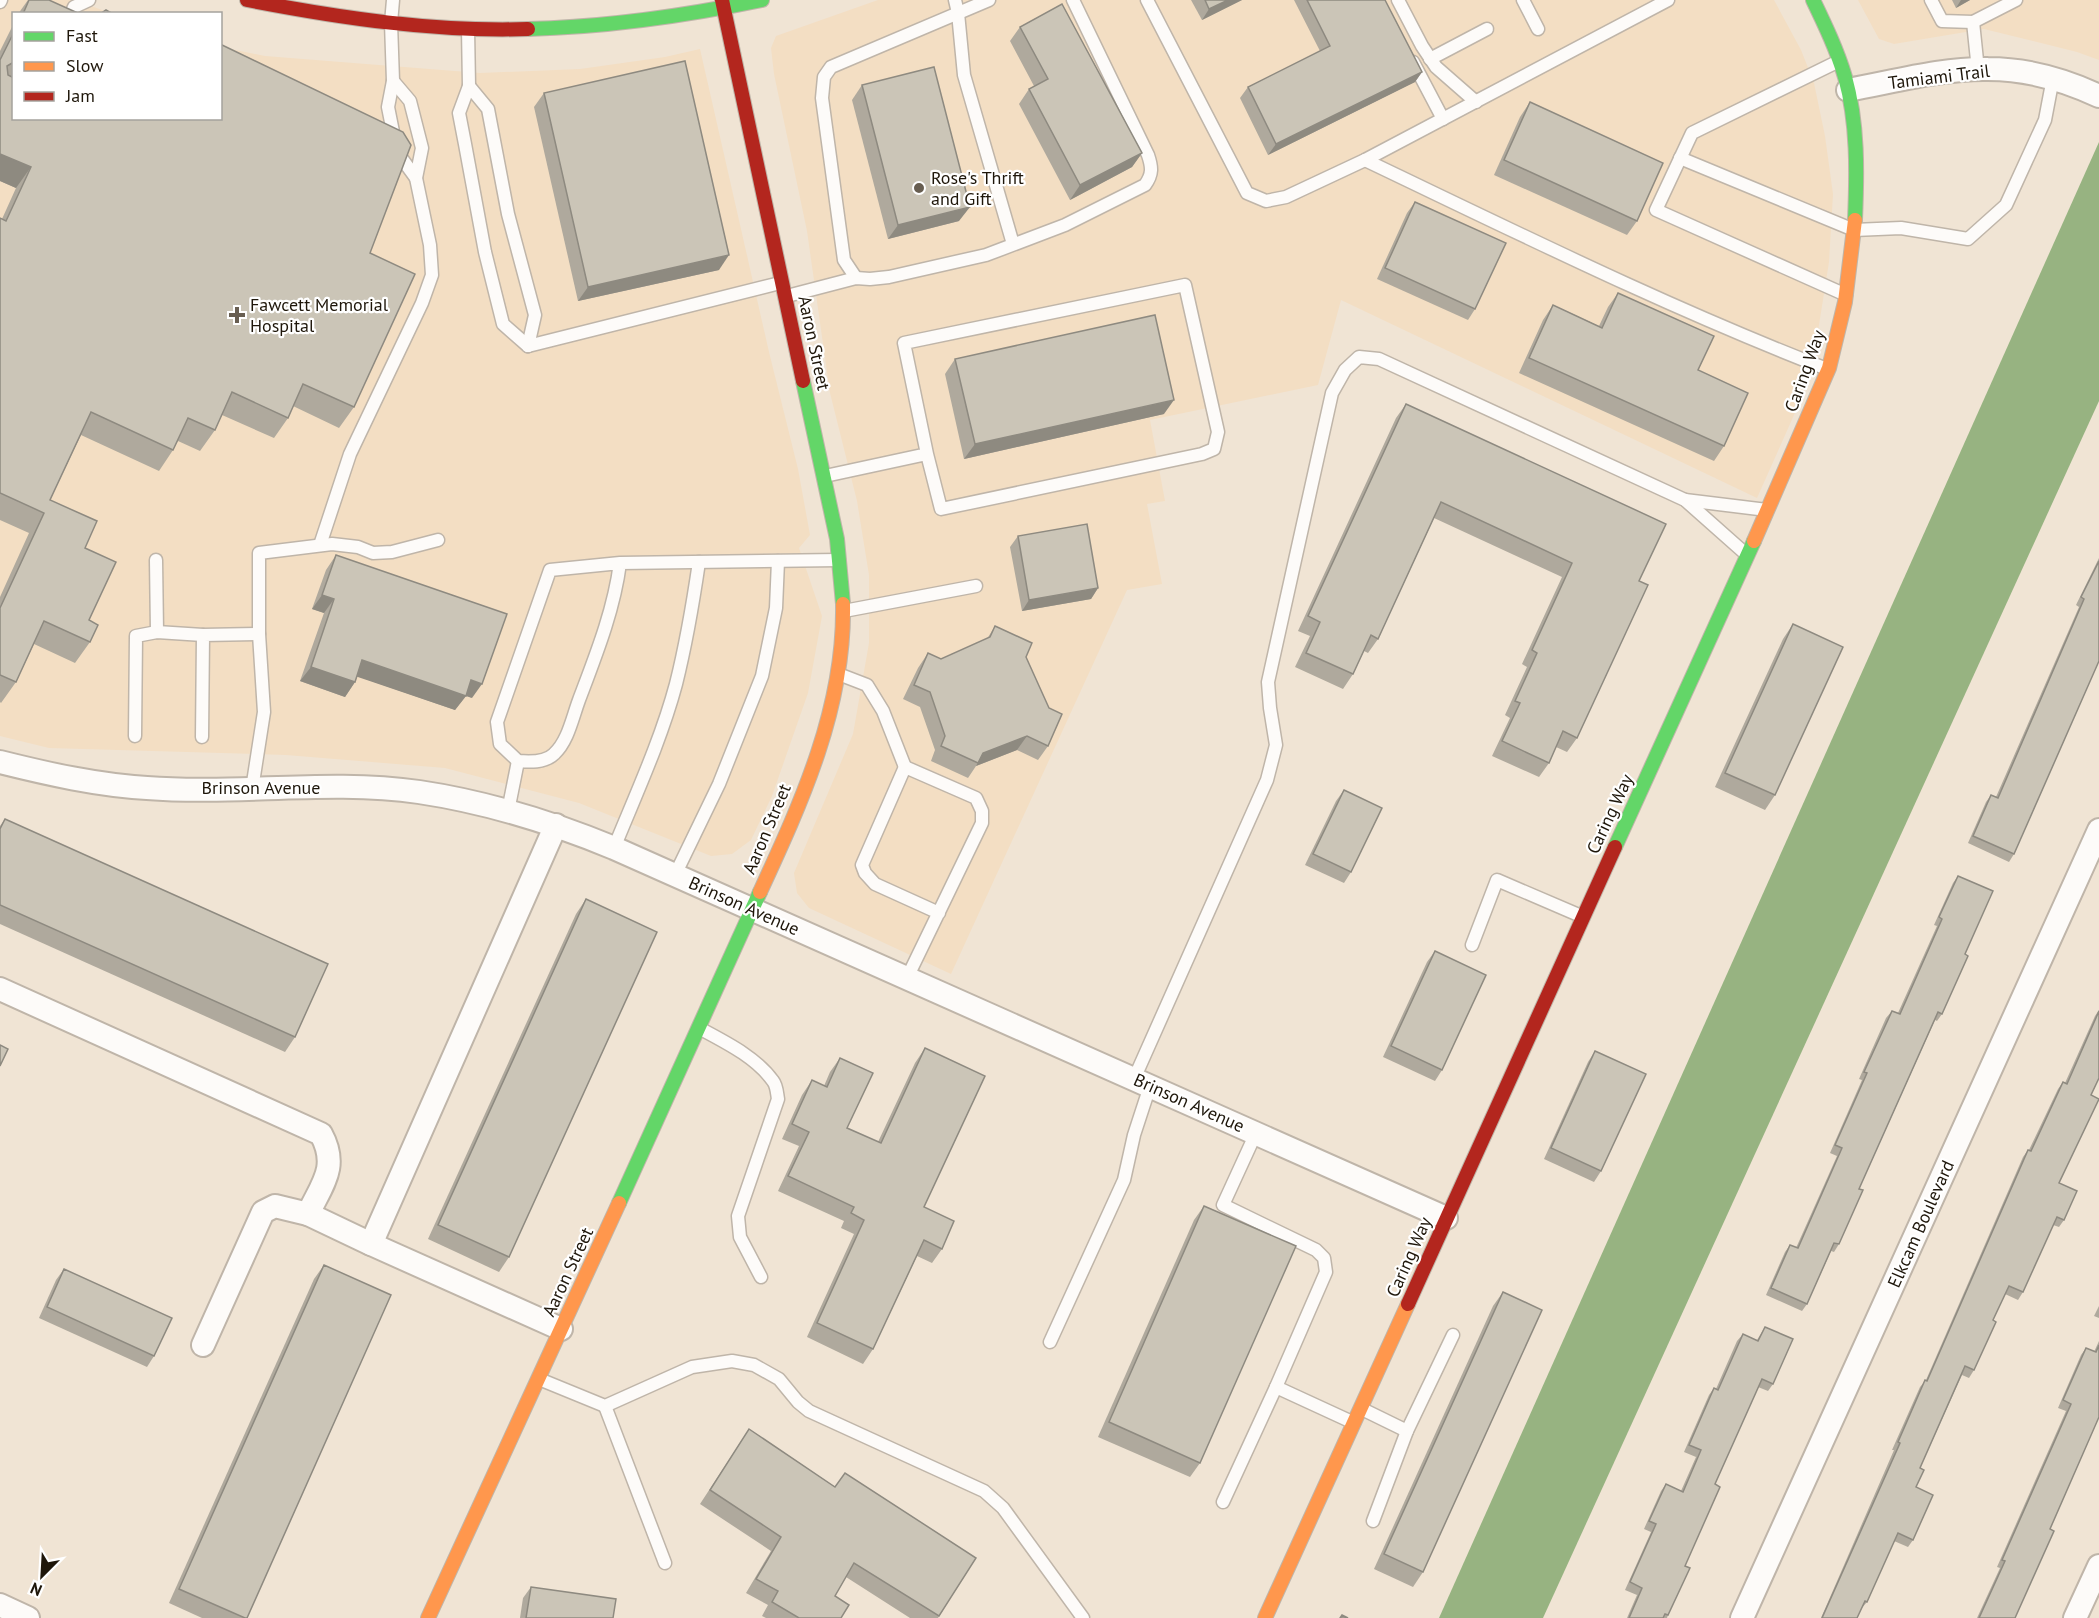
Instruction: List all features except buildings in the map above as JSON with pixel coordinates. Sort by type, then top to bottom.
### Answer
[{"type":"street","points":[[247,0],[326,15],[391,23],[468,28],[566,28],[645,21],[723,4],[762,0]]},
{"type":"street","name":"Caring Way","points":[[1265,1618],[1748,556],[1828,369],[1847,295],[1854,230],[1855,148],[1848,90],[1840,60],[1813,0]]},
{"type":"street","name":"Aaron Street","points":[[428,1618],[640,1159],[773,864],[826,730],[839,674],[842,657],[843,611],[840,560],[723,4]]},
{"type":"street","name":"Tamiami Trail","points":[[1848,90],[1952,72],[2020,71],[2053,78],[2099,96]]},
{"type":"street","name":"Brinson Avenue","points":[[0,762],[84,781],[148,789],[353,787],[419,792],[484,803],[556,825],[614,848],[1446,1218]]},
{"type":"street","points":[[371,1244],[556,825]]},
{"type":"street","name":"Elkcam Boulevard","points":[[1742,1618],[2099,830]]},
{"type":"street","points":[[0,989],[321,1134],[328,1148],[330,1165],[308,1214]]},
{"type":"street","points":[[203,1345],[263,1212],[275,1206],[308,1214],[561,1329]]},
{"type":"street","points":[[2076,1618],[2099,1566]]},
{"type":"street","points":[[0,1605],[28,1618]]},
{"type":"lane","points":[[72,7],[89,0]]},
{"type":"lane","points":[[393,0],[391,23],[393,81],[388,107],[397,152],[416,178]]},
{"type":"lane","points":[[955,0],[964,75],[1014,244]]},
{"type":"lane","points":[[856,278],[844,260],[822,98],[824,77],[831,67],[989,0]]},
{"type":"lane","points":[[528,346],[784,289],[856,278],[889,277],[986,255],[1065,225],[1145,185],[1150,178],[1152,167],[1148,155],[1073,0]]},
{"type":"lane","points":[[1147,0],[1247,193],[1266,201],[1286,197],[1365,160],[1668,0]]},
{"type":"lane","points":[[1398,0],[1430,59],[1452,83],[1476,102]]},
{"type":"lane","points":[[1523,0],[1539,29]]},
{"type":"lane","points":[[1931,0],[1942,21],[1973,22],[2016,0]]},
{"type":"lane","points":[[1973,22],[1978,70]]},
{"type":"lane","points":[[468,28],[469,86],[459,112],[485,252],[503,324],[528,346]]},
{"type":"lane","points":[[1430,59],[1487,29]]},
{"type":"lane","points":[[1407,50],[1443,119]]},
{"type":"lane","points":[[1840,60],[1692,133],[1656,210],[1847,295]]},
{"type":"lane","points":[[1680,158],[1854,230],[1901,228],[1968,240],[2006,205],[2045,120],[2053,78]]},
{"type":"lane","points":[[320,545],[350,454],[422,303],[432,275],[430,244],[416,178],[422,148],[410,101],[393,81]]},
{"type":"lane","points":[[469,86],[488,109],[508,214],[536,315],[528,346]]},
{"type":"lane","points":[[1365,160],[1601,273],[1828,369]]},
{"type":"lane","points":[[1185,285],[1218,432],[1214,449],[1202,454],[941,509],[927,454],[904,344],[1185,285]]},
{"type":"lane","points":[[1050,1342],[1124,1180],[1142,1082],[1267,780],[1276,745],[1268,682],[1332,393],[1345,370],[1359,357],[1379,359],[1685,500],[1748,556]]},
{"type":"lane","points":[[824,476],[927,454]]},
{"type":"lane","points":[[1685,500],[1768,510]]},
{"type":"lane","points":[[252,789],[264,712],[259,634],[260,553],[320,545],[341,545],[374,553],[392,552],[438,540]]},
{"type":"lane","points":[[156,560],[156,632]]},
{"type":"lane","points":[[620,563],[616,592],[563,743],[552,757],[536,762],[518,761],[500,744],[497,722],[550,570],[620,563],[840,560]]},
{"type":"lane","points":[[675,875],[719,784],[762,676],[776,608],[778,561]]},
{"type":"lane","points":[[614,848],[651,758],[675,686],[692,608],[699,562]]},
{"type":"lane","points":[[843,611],[976,586]]},
{"type":"lane","points":[[135,736],[136,636],[156,632],[202,635],[259,634]]},
{"type":"lane","points":[[202,635],[202,737]]},
{"type":"lane","points":[[839,674],[867,685],[883,711],[905,767],[976,798],[982,811],[982,823],[907,978]]},
{"type":"lane","points":[[508,811],[518,761]]},
{"type":"lane","points":[[905,767],[862,865],[875,884],[939,913]]},
{"type":"lane","points":[[1472,945],[1497,880],[1582,917]]},
{"type":"lane","points":[[698,1027],[733,1047],[759,1066],[775,1083],[778,1100],[738,1216],[740,1237],[761,1277]]},
{"type":"lane","points":[[1223,1502],[1326,1272],[1324,1258],[1317,1250],[1223,1206],[1256,1132]]},
{"type":"lane","points":[[1373,1521],[1407,1431],[1453,1335]]},
{"type":"lane","points":[[538,1379],[605,1406],[692,1367],[732,1361],[753,1365],[778,1380],[809,1411],[984,1491],[1003,1508],[1083,1618]]},
{"type":"lane","points":[[1276,1387],[1353,1423]]},
{"type":"lane","points":[[605,1406],[665,1563]]},
{"type":"lane","points":[[1360,1408],[1407,1431]]},
{"type":"shaded area","name":"Fawcett Memorial Hospital","points":[[0,0],[75,0],[107,12],[12,12],[12,120],[222,120],[222,47],[265,56],[480,73],[580,69],[665,57],[700,49],[798,469],[810,535],[799,548],[822,616],[808,693],[772,796],[751,840],[732,854],[711,856],[579,803],[445,768],[286,755],[49,748],[0,736]]},
{"type":"shaded area","points":[[878,0],[1774,0],[1801,50],[1814,83],[1825,136],[1833,194],[1829,262],[1818,331],[1798,406],[1757,498],[1341,300],[1318,385],[1150,420],[1165,501],[1147,504],[1162,584],[1127,590],[951,974],[809,908],[797,893],[794,873],[853,734],[869,643],[869,575],[857,501],[830,393],[807,231],[774,74],[771,48],[776,36]]},
{"type":"shaded area","points":[[1858,0],[2099,0],[2099,60],[2077,52],[1984,29],[1894,44],[1879,39]]},
{"type":"shaded area","points":[[2099,142],[2099,401],[1543,1618],[1439,1618]]},
{"type":"traffic: fast","points":[[528,29],[646,20],[762,0]]},
{"type":"traffic: fast","points":[[1813,0],[1838,57],[1849,94],[1856,148],[1855,220]]},
{"type":"traffic: fast","points":[[803,381],[837,539],[843,604]]},
{"type":"traffic: fast","points":[[1615,847],[1754,541]]},
{"type":"traffic: fast","points":[[619,1203],[760,892]]},
{"type":"traffic: slow","points":[[1754,541],[1829,368],[1845,302],[1855,220]]},
{"type":"traffic: slow","points":[[760,892],[805,788],[829,716],[842,642],[843,604]]},
{"type":"traffic: slow","points":[[428,1618],[619,1203]]},
{"type":"traffic: slow","points":[[1265,1618],[1408,1304]]},
{"type":"traffic: jam","points":[[247,0],[317,13],[422,26],[528,29]]},
{"type":"traffic: jam","points":[[722,0],[803,381]]},
{"type":"traffic: jam","points":[[1408,1304],[1615,847]]},
{"type":"place","name":"Rose's Thrift and Gift","points":[[919,188]]},
{"type":"place","name":"Fawcett Memorial Hospital","points":[[237,315]]}]
